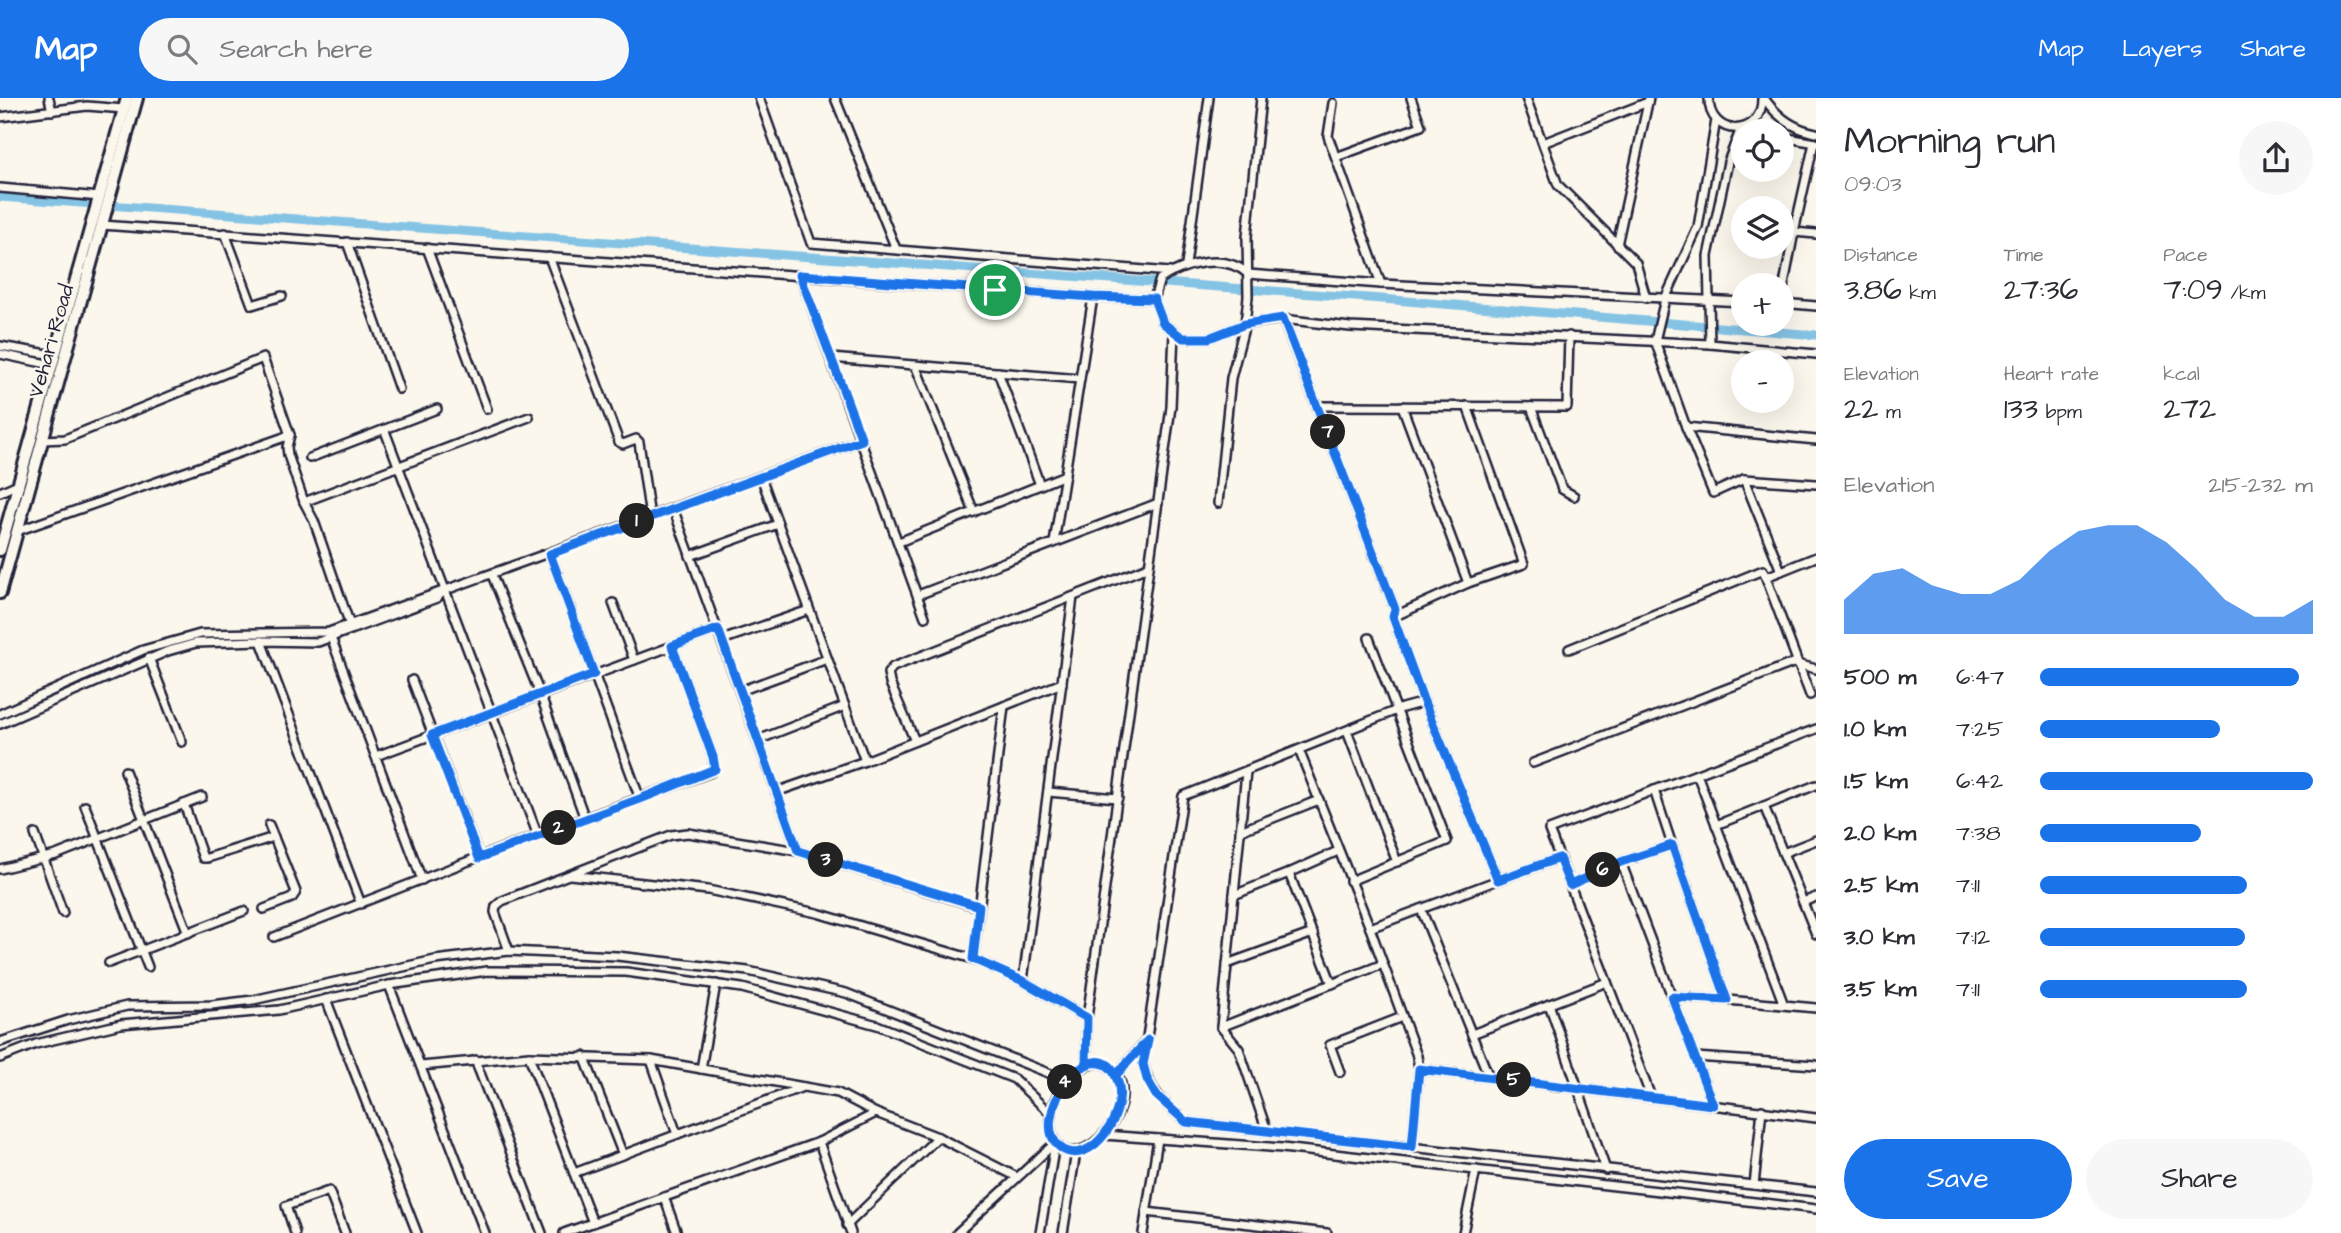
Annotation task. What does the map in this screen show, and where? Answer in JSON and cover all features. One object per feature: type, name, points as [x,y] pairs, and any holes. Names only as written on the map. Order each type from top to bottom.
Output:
[{"type":"main road","name":"Vehari Road","points":[[0,593],[137,98]]},
{"type":"main road","name":"Vehari Road","points":[[0,551],[126,104]]},
{"type":"street","points":[[49,98],[52,111]]},
{"type":"street","points":[[759,98],[811,243],[1171,272]]},
{"type":"street","points":[[835,98],[896,249]]},
{"type":"street","points":[[1186,265],[1209,98]]},
{"type":"street","points":[[1218,503],[1231,378],[1245,324],[1247,237],[1261,98]]},
{"type":"street","points":[[1336,157],[1421,126],[1411,98]]},
{"type":"street","points":[[1526,98],[1558,185],[1636,262],[1646,298]]},
{"type":"street","points":[[1709,98],[1710,110],[1716,120],[1731,128]]},
{"type":"street","points":[[1753,119],[1758,115],[1763,98]]},
{"type":"street","points":[[1763,98],[1774,113],[1783,119],[1801,130],[1816,132]]},
{"type":"street","points":[[1543,143],[1648,100]]},
{"type":"street","points":[[1617,245],[1648,100]]},
{"type":"street","points":[[1333,103],[1328,136],[1381,284]]},
{"type":"street","points":[[0,117],[126,104]]},
{"type":"street","points":[[1716,120],[1698,227],[1665,299],[1655,341],[1713,493],[1744,480],[1816,484]]},
{"type":"street","points":[[1794,139],[1815,143],[1794,232],[1816,234]]},
{"type":"street","points":[[1710,344],[1708,256],[1731,155]]},
{"type":"street","points":[[0,188],[100,197]]},
{"type":"street","points":[[103,224],[1093,297],[1154,299]]},
{"type":"street","points":[[225,233],[252,305],[282,296]]},
{"type":"street","points":[[346,242],[399,389]]},
{"type":"street","points":[[427,248],[487,409]]},
{"type":"street","points":[[549,257],[619,442],[636,439],[639,442],[650,517]]},
{"type":"street","points":[[1731,302],[1381,284],[1248,274],[1238,265],[1206,262],[1186,265],[1160,279],[1154,299],[1163,323],[1183,338],[1209,338],[1245,324],[1283,318],[1350,327],[1710,344],[1816,354]]},
{"type":"street","points":[[800,275],[926,617]]},
{"type":"street","points":[[1054,543],[1093,297]]},
{"type":"street","points":[[1794,304],[1816,306]]},
{"type":"street","points":[[1283,318],[1395,609],[1393,617],[1424,702],[1498,880]]},
{"type":"street","points":[[1086,1064],[1087,1018],[1171,407],[1174,331]]},
{"type":"street","points":[[1318,406],[1567,407],[1569,336]]},
{"type":"street","points":[[0,345],[53,360]]},
{"type":"street","points":[[0,354],[53,360]]},
{"type":"street","points":[[43,440],[65,439],[263,358],[290,435],[286,447],[288,455],[350,625]]},
{"type":"street","points":[[831,358],[1080,379]]},
{"type":"street","points":[[915,365],[974,512]]},
{"type":"street","points":[[998,372],[1040,485]]},
{"type":"street","points":[[1402,406],[1468,583]]},
{"type":"street","points":[[1393,617],[1468,583],[1524,564],[1467,406]]},
{"type":"street","points":[[1531,407],[1562,489],[1574,496]]},
{"type":"street","points":[[310,458],[437,409]]},
{"type":"street","points":[[304,502],[529,417]]},
{"type":"street","points":[[1686,427],[1816,440]]},
{"type":"street","points":[[385,431],[538,836]]},
{"type":"street","points":[[17,531],[290,435]]},
{"type":"street","points":[[0,724],[149,658],[196,643],[310,642],[330,636],[862,440]]},
{"type":"street","points":[[899,542],[1065,475]]},
{"type":"street","points":[[761,477],[865,761]]},
{"type":"street","points":[[1744,480],[1781,571]]},
{"type":"street","points":[[0,492],[18,484]]},
{"type":"street","points":[[918,595],[1158,503]]},
{"type":"street","points":[[673,508],[798,851]]},
{"type":"street","points":[[690,556],[778,524]]},
{"type":"street","points":[[550,554],[640,799]]},
{"type":"street","points":[[1766,577],[1816,557]]},
{"type":"street","points":[[915,741],[890,683],[888,673],[894,667],[1147,567]]},
{"type":"street","points":[[1569,649],[1763,570],[1810,695]]},
{"type":"street","points":[[492,575],[540,694],[585,819]]},
{"type":"street","points":[[0,714],[143,650],[200,634],[330,636],[350,625],[433,593],[444,593]]},
{"type":"street","points":[[1023,981],[1073,597]]},
{"type":"street","points":[[613,603],[634,660]]},
{"type":"street","points":[[722,640],[809,610]]},
{"type":"street","points":[[376,756],[718,629]]},
{"type":"street","points":[[330,636],[422,880]]},
{"type":"street","points":[[1350,881],[1447,841],[1369,638]]},
{"type":"street","points":[[261,641],[361,904]]},
{"type":"street","points":[[274,937],[715,769],[672,646]]},
{"type":"street","points":[[149,658],[181,742]]},
{"type":"street","points":[[740,691],[827,659]]},
{"type":"street","points":[[1533,763],[1793,663],[1816,669]]},
{"type":"street","points":[[412,680],[479,858]]},
{"type":"street","points":[[776,792],[865,761],[1062,683]]},
{"type":"street","points":[[1424,702],[1396,710],[1183,796],[1143,1064],[1147,1079],[1156,1095],[1186,1122],[1816,1192]]},
{"type":"street","points":[[758,740],[845,706]]},
{"type":"street","points":[[973,959],[1004,706]]},
{"type":"street","points":[[1651,1097],[1549,830],[1816,729]]},
{"type":"street","points":[[1347,731],[1396,862]]},
{"type":"street","points":[[1299,750],[1370,928],[1417,1056],[1419,1069],[1412,1147]]},
{"type":"street","points":[[125,771],[188,933]]},
{"type":"street","points":[[1246,772],[1221,1027],[1239,1049],[1267,1131]]},
{"type":"street","points":[[1697,774],[1784,1005]]},
{"type":"street","points":[[1716,825],[1816,785]]},
{"type":"street","points":[[1654,790],[1727,1000]]},
{"type":"street","points":[[1048,792],[1118,798]]},
{"type":"street","points":[[0,869],[98,839],[202,797]]},
{"type":"street","points":[[1240,831],[1319,800]]},
{"type":"street","points":[[184,804],[203,858],[274,837]]},
{"type":"street","points":[[85,806],[148,967]]},
{"type":"street","points":[[1764,806],[1816,934]]},
{"type":"street","points":[[264,909],[295,895],[269,825]]},
{"type":"street","points":[[509,951],[495,912],[496,906],[502,901],[671,835],[688,833],[798,851],[979,906]]},
{"type":"street","points":[[35,834],[64,913]]},
{"type":"street","points":[[1783,853],[1816,840]]},
{"type":"street","points":[[1570,885],[1621,862],[1672,845]]},
{"type":"street","points":[[1234,895],[1338,851]]},
{"type":"street","points":[[1370,928],[1559,858]]},
{"type":"street","points":[[1621,862],[1713,1105]]},
{"type":"street","points":[[1289,873],[1332,984]]},
{"type":"street","points":[[569,875],[708,890],[803,910],[973,959],[1023,981],[1087,1018]]},
{"type":"street","points":[[1803,902],[1816,897]]},
{"type":"street","points":[[1422,909],[1489,1077]]},
{"type":"street","points":[[109,963],[244,911]]},
{"type":"street","points":[[1227,964],[1313,933]]},
{"type":"street","points":[[0,1042],[68,1020],[127,1006],[212,1005],[243,1001],[435,960],[509,951],[617,956],[748,971],[846,993],[1066,1080]]},
{"type":"street","points":[[1221,1027],[1383,964]]},
{"type":"street","points":[[0,1058],[36,1044],[121,1024],[279,1010],[389,985],[487,971],[626,972],[742,988],[889,1030],[1014,1079],[1052,1115]]},
{"type":"street","points":[[1472,1034],[1607,982]]},
{"type":"street","points":[[701,1069],[716,984]]},
{"type":"street","points":[[389,985],[485,1233]]},
{"type":"street","points":[[1672,997],[1816,1008]]},
{"type":"street","points":[[326,999],[417,1233]]},
{"type":"street","points":[[1549,1004],[1606,1170]]},
{"type":"street","points":[[1340,1072],[1330,1045],[1402,1017]]},
{"type":"street","points":[[1116,1075],[1148,1040]]},
{"type":"street","points":[[421,1066],[529,1056],[651,1060],[838,1093],[876,1113],[938,1137],[1017,1177]]},
{"type":"street","points":[[529,1056],[593,1223]]},
{"type":"street","points":[[584,1056],[623,1155]]},
{"type":"street","points":[[1695,1058],[1816,1065]]},
{"type":"street","points":[[475,1060],[542,1233]]},
{"type":"street","points":[[651,1060],[677,1134]]},
{"type":"street","points":[[1040,1233],[1055,1143],[1051,1129],[1052,1115],[1066,1080],[1086,1064],[1101,1063],[1113,1070],[1121,1087],[1120,1102],[1104,1135],[1090,1147],[1076,1152],[1064,1150],[1055,1143]]},
{"type":"street","points":[[1419,1069],[1816,1118]]},
{"type":"street","points":[[574,1173],[803,1087]]},
{"type":"street","points":[[1754,1185],[1762,1110]]},
{"type":"street","points":[[564,1233],[818,1142],[876,1113]]},
{"type":"street","points":[[1104,1135],[1282,1148],[1816,1209]]},
{"type":"street","points":[[848,1225],[938,1137]]},
{"type":"street","points":[[1143,1233],[1158,1139]]},
{"type":"street","points":[[818,1142],[851,1233]]},
{"type":"street","points":[[957,1233],[1055,1143]]},
{"type":"street","points":[[1063,1233],[1076,1152]]},
{"type":"street","points":[[1463,1233],[1476,1170]]},
{"type":"street","points":[[295,1233],[286,1206],[329,1191],[345,1233]]},
{"type":"street","points":[[664,1197],[677,1233]]},
{"type":"street","points":[[1146,1212],[1327,1233]]},
{"type":"street","points":[[1243,1233],[1245,1223]]},
{"type":"waterway","points":[[0,197],[1382,299],[1816,335]]},
{"type":"route","points":[[995,290],[800,275],[862,440],[550,554],[594,674],[432,735],[479,858],[715,769],[672,646],[718,629],[798,851],[979,906],[973,959],[1023,981],[1087,1018],[1086,1064],[1101,1063],[1113,1070],[1121,1087],[1120,1102],[1104,1135],[1090,1147],[1076,1152],[1064,1150],[1055,1143],[1051,1129],[1052,1115],[1066,1080],[1086,1064],[1093,1063],[1101,1063],[1108,1066],[1113,1070],[1116,1075],[1148,1040],[1143,1064],[1147,1079],[1156,1095],[1186,1122],[1412,1147],[1419,1069],[1713,1105],[1672,997],[1727,1000],[1672,845],[1621,862],[1570,885],[1559,858],[1498,880],[1424,702],[1393,617],[1395,609],[1283,318],[1245,324],[1209,338],[1183,338],[1163,323],[1154,299],[995,290]]}]
